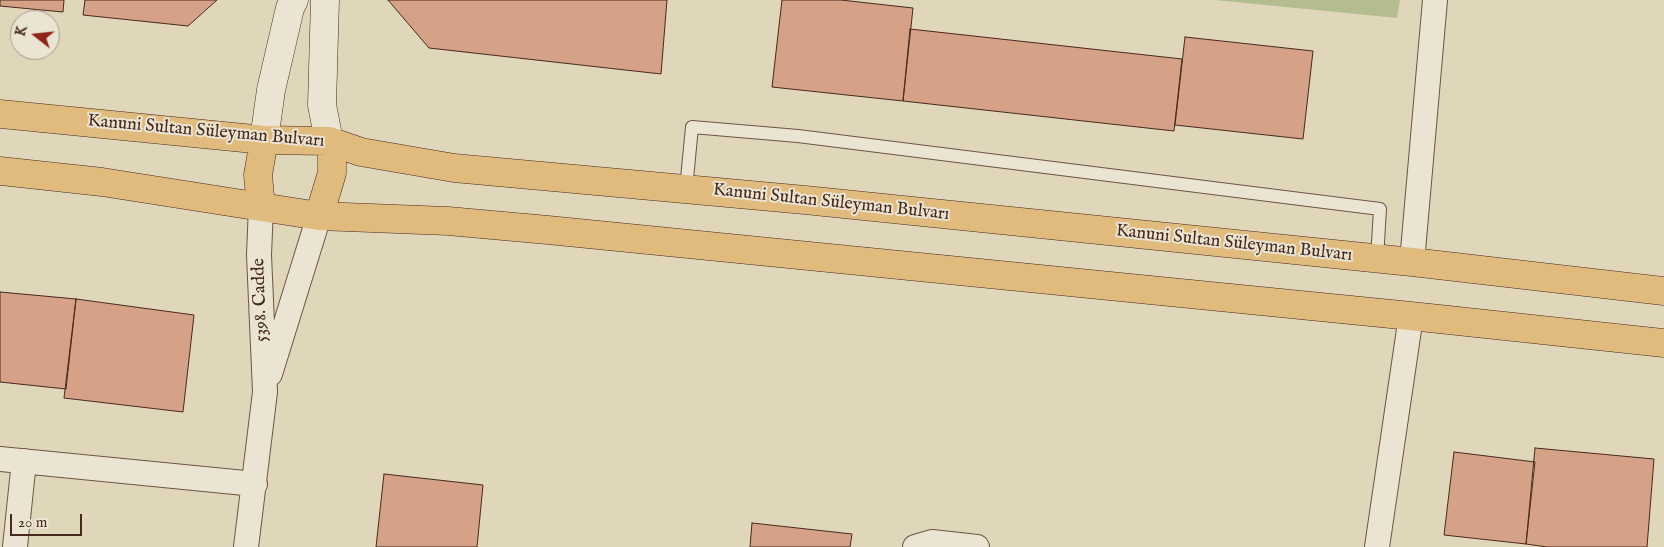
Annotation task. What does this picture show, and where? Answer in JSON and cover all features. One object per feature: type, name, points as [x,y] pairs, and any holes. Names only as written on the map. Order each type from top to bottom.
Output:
[{"type":"main road","name":"Kanuni Sultan Süleyman Bulvarı","points":[[0,114],[264,140],[329,141],[361,152],[454,168],[686,189],[1412,262],[1664,291]]},
{"type":"main road","points":[[261,207],[258,175],[264,140]]},
{"type":"main road","points":[[319,216],[332,173],[332,155],[329,141]]},
{"type":"main road","points":[[0,171],[102,182],[319,216],[448,221],[548,230],[1411,316],[1664,344]]},
{"type":"street","points":[[264,140],[271,90],[290,8],[294,0]]},
{"type":"street","points":[[324,0],[322,105],[329,141]]},
{"type":"street","points":[[1412,262],[1435,0]]},
{"type":"street","name":"5398. Cadde","points":[[246,547],[265,392],[259,255],[261,207]]},
{"type":"street","name":"5398. Cadde","points":[[265,392],[319,216]]},
{"type":"street","points":[[1377,547],[1411,316]]},
{"type":"street","points":[[0,459],[255,484]]},
{"type":"street","points":[[15,547],[24,462]]},
{"type":"street","points":[[915,547],[932,542],[977,547]]},
{"type":"lane","points":[[686,189],[692,127],[798,136],[1380,209],[1376,259]]},
{"type":"green space","points":[[1215,0],[1400,0],[1397,18]]},
{"type":"building","points":[[0,0],[64,0],[63,12],[60,10],[0,6]]},
{"type":"building","points":[[85,0],[217,0],[188,26],[83,15]]},
{"type":"building","points":[[388,0],[667,0],[661,74],[429,48]]},
{"type":"building","points":[[782,0],[841,0],[913,8],[903,101],[772,87]]},
{"type":"building","points":[[910,29],[1182,59],[1174,131],[903,101]]},
{"type":"building","points":[[1185,37],[1313,51],[1303,139],[1175,125]]},
{"type":"building","points":[[0,292],[76,299],[66,389],[0,382]]},
{"type":"building","points":[[76,299],[194,315],[183,412],[64,398]]},
{"type":"building","points":[[1535,448],[1654,459],[1647,547],[1547,547],[1526,544]]},
{"type":"building","points":[[1454,452],[1535,462],[1526,544],[1444,535]]},
{"type":"building","points":[[384,474],[483,485],[477,547],[376,547]]},
{"type":"building","points":[[752,523],[852,534],[850,547],[750,547]]}]
